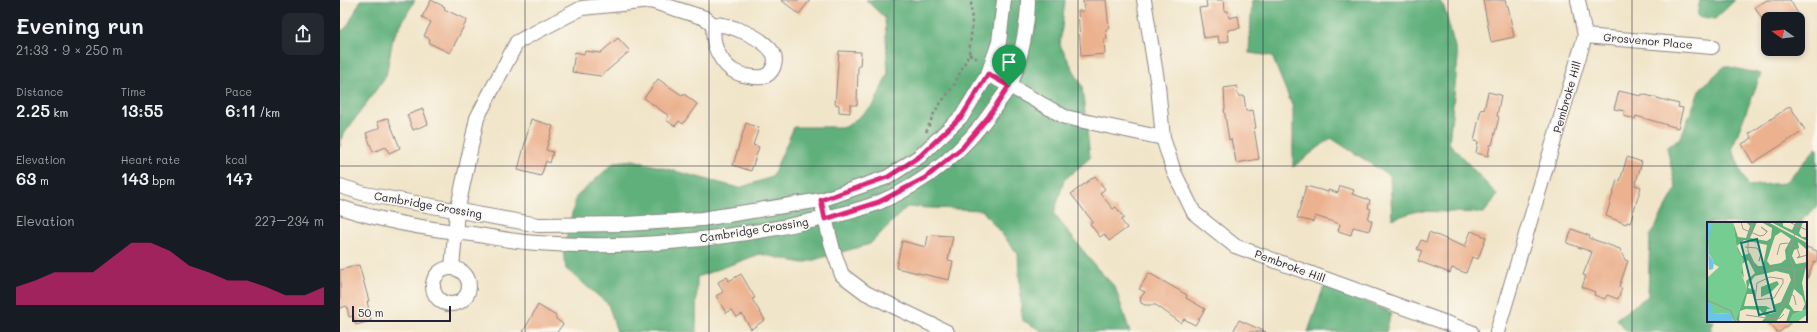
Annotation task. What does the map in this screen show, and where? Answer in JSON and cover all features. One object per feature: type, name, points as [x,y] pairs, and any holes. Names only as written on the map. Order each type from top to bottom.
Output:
[{"type":"street","name":"Cambridge Crossing","points":[[340,186],[366,194],[457,212],[538,225],[627,224],[702,219],[821,200],[888,177],[920,156],[962,116],[988,74],[999,42],[1004,0]]},
{"type":"street","name":"Cambridge Crossing","points":[[340,207],[424,228],[455,233],[536,243],[600,245],[674,241],[738,235],[825,219],[879,202],[925,178],[962,148],[989,116],[1009,86],[1021,51],[1028,15],[1028,0]]},
{"type":"street","name":"Pembroke Hill","points":[[1144,0],[1158,86],[1163,138],[1174,172],[1194,213],[1235,246],[1471,332]]},
{"type":"street","name":"Pembroke Hill","points":[[1497,332],[1585,36],[1578,0]]},
{"type":"street","points":[[452,268],[457,212],[477,118],[516,42],[582,8],[651,1],[705,18],[712,24],[723,24],[767,45],[774,56],[775,63],[771,71],[762,77],[749,76],[733,71],[724,63],[715,46],[712,24]]},
{"type":"street","name":"Grosvenor Place","points":[[1585,36],[1712,47]]},
{"type":"street","points":[[988,74],[1065,117],[1163,138]]},
{"type":"street","points":[[821,200],[833,250],[842,275],[866,293],[947,332]]},
{"type":"path","points":[[923,139],[935,111],[954,85],[969,54],[972,27],[971,0]]},
{"type":"green space","points":[[361,0],[415,0],[393,38],[386,76],[342,137],[340,147],[340,32],[347,27]]},
{"type":"green space","points":[[866,0],[1065,0],[1060,45],[1082,86],[1090,158],[1064,180],[1054,214],[1096,267],[1115,287],[1130,332],[1044,332],[1022,320],[1018,254],[982,210],[907,207],[870,244],[803,263],[760,254],[697,277],[696,331],[698,332],[617,332],[608,304],[566,269],[563,251],[576,197],[615,162],[633,160],[739,188],[772,177],[794,127],[846,127],[874,105],[888,73],[885,18]]},
{"type":"green space","points":[[1252,0],[1439,0],[1444,7],[1458,58],[1449,143],[1497,195],[1484,213],[1417,211],[1392,219],[1390,176],[1331,138],[1293,167],[1293,108],[1272,56],[1249,53]]},
{"type":"green space","points":[[1700,0],[1735,0],[1715,19],[1697,16]]},
{"type":"green space","points":[[1725,66],[1761,74],[1732,148],[1747,186],[1785,183],[1817,147],[1817,207],[1802,222],[1707,222],[1707,322],[1714,322],[1710,332],[1627,332],[1616,319],[1648,296],[1650,236],[1676,189],[1667,147],[1681,137],[1700,89]]},
{"type":"green space","points":[[1324,286],[1391,312],[1386,332],[1308,332]]},
{"type":"building","points":[[431,0],[445,7],[444,9],[467,20],[450,53],[429,43],[430,39],[424,36],[431,22],[422,17]]},
{"type":"building","points":[[781,0],[810,0],[799,14]]},
{"type":"building","points":[[1083,0],[1106,0],[1109,29],[1106,29],[1107,39],[1104,39],[1105,54],[1081,56],[1078,11],[1084,11]]},
{"type":"building","points":[[1206,0],[1224,0],[1225,11],[1228,11],[1229,18],[1238,16],[1240,28],[1228,30],[1229,41],[1219,43],[1218,36],[1204,38],[1199,8],[1207,7]]},
{"type":"building","points":[[1483,0],[1505,0],[1506,5],[1508,6],[1514,37],[1491,42]]},
{"type":"building","points":[[1767,0],[1790,0],[1797,12],[1761,12],[1761,18],[1755,7]]},
{"type":"building","points":[[618,38],[630,51],[601,76],[572,72],[575,52],[584,54],[585,51],[600,53]]},
{"type":"building","points":[[839,51],[861,52],[860,66],[858,66],[857,105],[850,105],[850,113],[839,112],[839,105],[835,104]]},
{"type":"building","points":[[658,79],[683,96],[684,94],[697,104],[683,124],[679,121],[675,126],[666,120],[669,116],[644,98]]},
{"type":"building","points":[[1237,86],[1238,96],[1244,96],[1246,111],[1253,110],[1259,159],[1236,163],[1234,149],[1231,139],[1229,140],[1227,128],[1224,109],[1224,88]]},
{"type":"building","points":[[1619,91],[1641,96],[1642,94],[1679,104],[1678,107],[1683,108],[1678,128],[1636,116],[1635,119],[1624,116],[1625,111],[1614,109]]},
{"type":"building","points":[[1488,92],[1501,95],[1497,116],[1499,117],[1488,156],[1476,153],[1478,142],[1474,141],[1481,109],[1484,110]]},
{"type":"building","points":[[1790,106],[1805,130],[1753,163],[1742,144],[1752,138],[1749,134]]},
{"type":"building","points":[[423,109],[428,124],[413,130],[407,115]]},
{"type":"building","points":[[388,118],[400,148],[389,153],[386,147],[373,152],[366,133],[380,128],[377,122]]},
{"type":"building","points":[[531,119],[553,126],[546,150],[553,152],[550,163],[546,161],[541,176],[518,170]]},
{"type":"building","points":[[746,123],[759,128],[753,145],[759,147],[751,171],[733,165]]},
{"type":"building","points":[[1627,157],[1642,162],[1635,185],[1641,187],[1630,223],[1627,222],[1626,224],[1606,216],[1617,180],[1620,181]]},
{"type":"building","points":[[1095,176],[1105,189],[1100,193],[1113,209],[1116,207],[1124,218],[1121,220],[1127,228],[1109,241],[1104,234],[1100,237],[1090,224],[1093,222],[1071,194]]},
{"type":"building","points":[[1306,186],[1338,193],[1340,186],[1354,190],[1352,194],[1370,200],[1368,208],[1371,209],[1368,219],[1372,221],[1369,231],[1353,227],[1351,235],[1338,231],[1340,224],[1315,216],[1313,222],[1297,218]]},
{"type":"building","points":[[1572,229],[1590,236],[1589,238],[1620,249],[1625,260],[1628,261],[1619,287],[1622,288],[1618,299],[1607,295],[1605,299],[1594,295],[1595,292],[1582,287],[1586,276],[1583,275],[1592,252],[1567,243]]},
{"type":"building","points":[[1471,231],[1486,237],[1478,259],[1472,257],[1466,273],[1452,268],[1450,273],[1418,261],[1422,251],[1417,249],[1421,240],[1426,242],[1429,232],[1465,247]]},
{"type":"building","points":[[928,236],[953,236],[948,260],[953,261],[949,280],[896,268],[902,241],[926,247]]},
{"type":"building","points":[[1807,247],[1817,251],[1817,262],[1814,261],[1807,279]]},
{"type":"building","points":[[359,265],[369,301],[367,301],[371,321],[356,325],[353,316],[349,317],[347,306],[340,308],[340,270]]},
{"type":"building","points":[[1149,273],[1187,295],[1186,298],[1205,309],[1195,325],[1184,319],[1181,323],[1156,305],[1145,305],[1141,303],[1140,298],[1145,292],[1139,289]]},
{"type":"building","points":[[741,274],[755,298],[752,299],[765,320],[751,329],[742,314],[737,317],[732,310],[726,313],[716,296],[723,292],[718,282],[727,277],[729,281]]},
{"type":"building","points":[[538,305],[556,316],[556,319],[563,324],[557,332],[523,332]]},
{"type":"building","points":[[1239,320],[1266,332],[1233,332]]},
{"type":"building","points":[[1768,322],[1791,322],[1780,332],[1777,332]]},
{"type":"route","points":[[988,74],[1009,86],[989,116],[962,148],[925,178],[879,202],[825,219],[821,200],[888,177],[920,156],[962,116],[988,74]]}]
